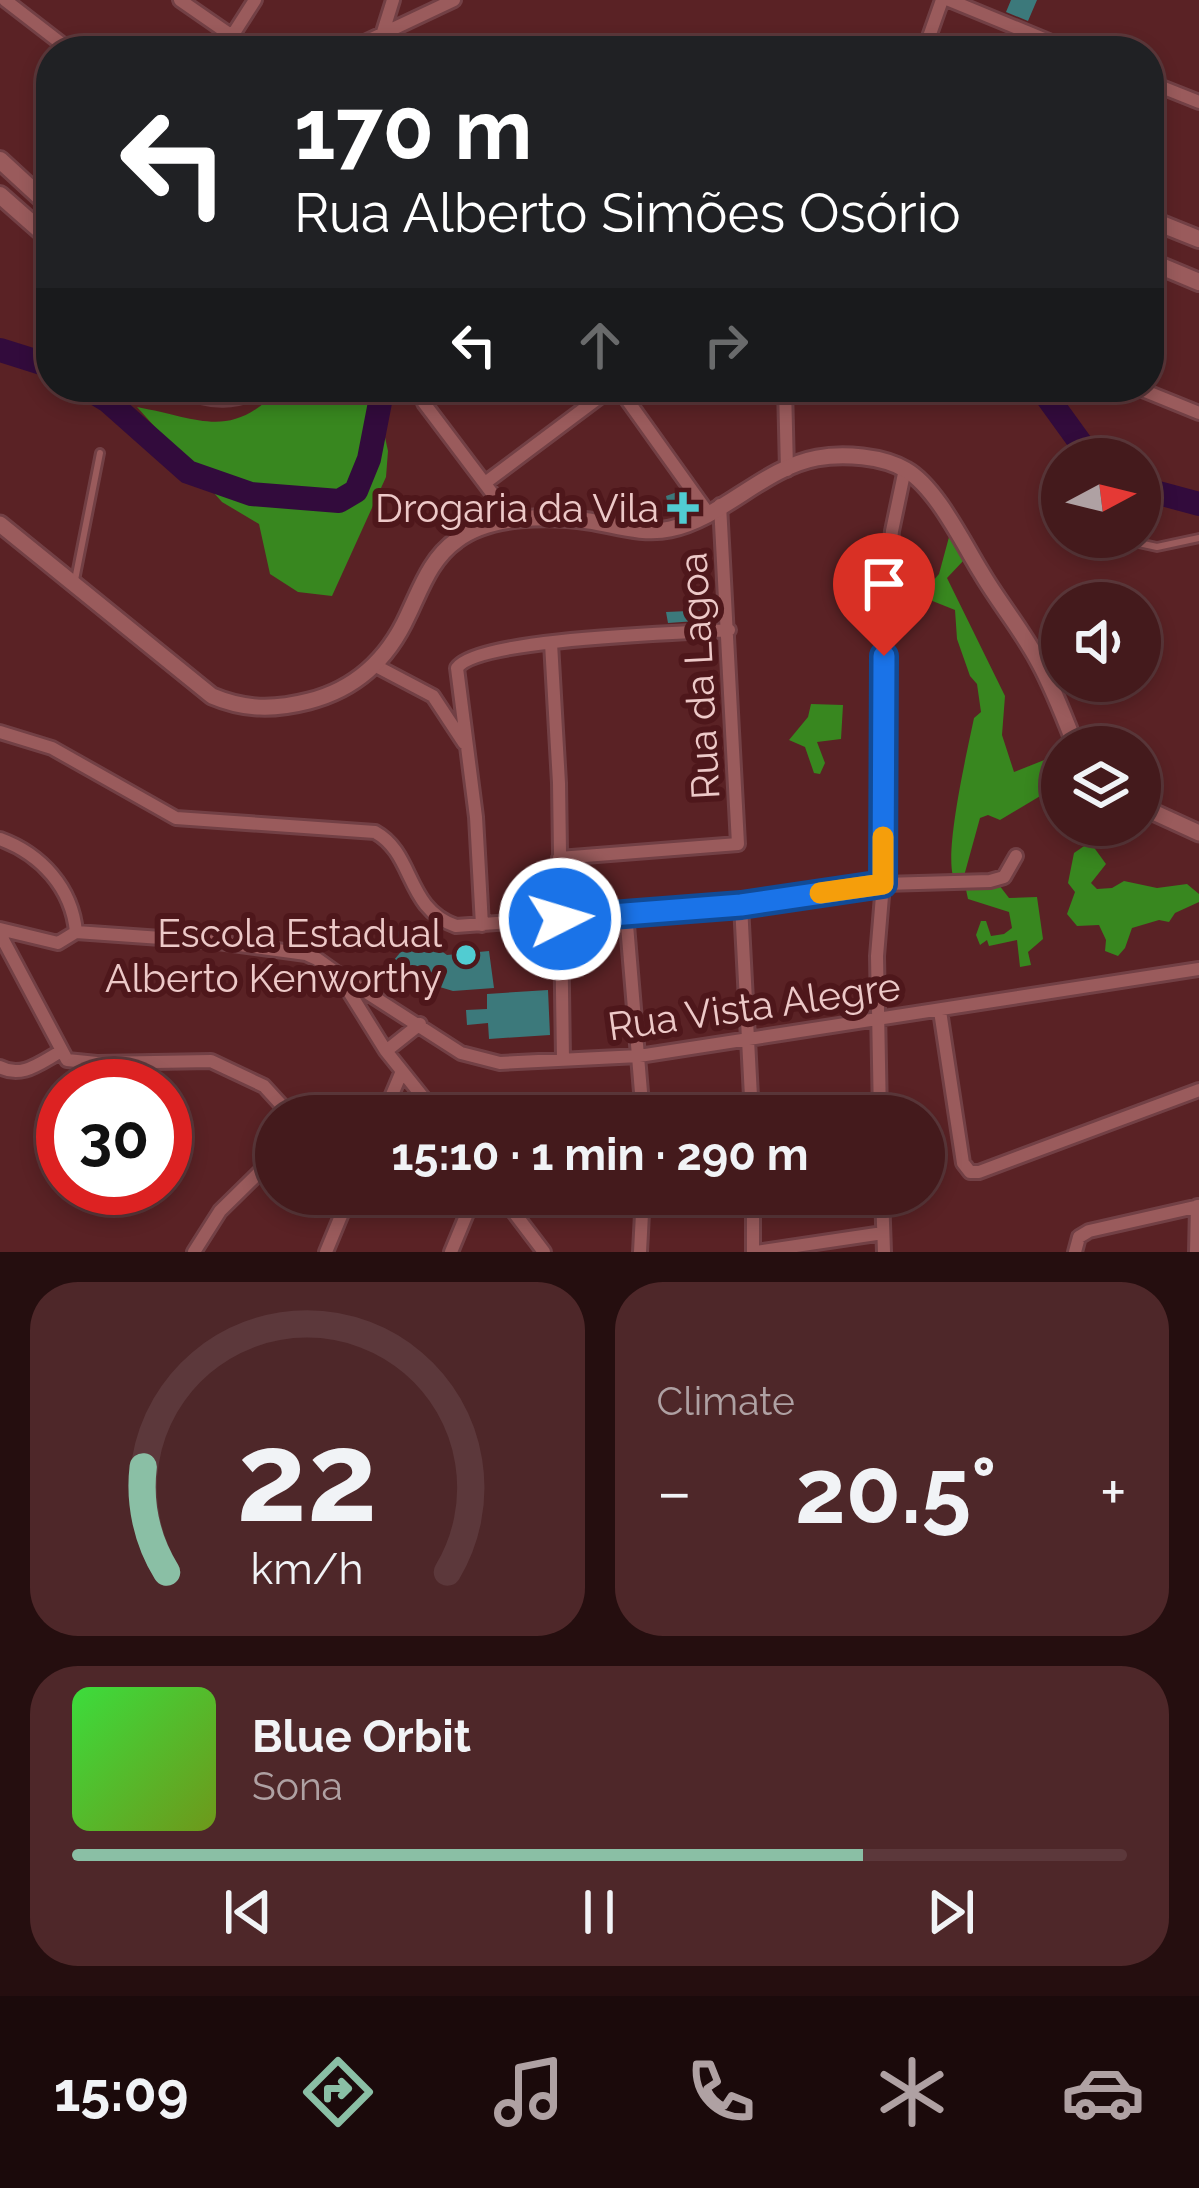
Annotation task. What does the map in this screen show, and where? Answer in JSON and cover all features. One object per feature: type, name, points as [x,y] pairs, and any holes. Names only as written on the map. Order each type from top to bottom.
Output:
[{"type":"main road","points":[[0,160],[36,193]]},
{"type":"main road","points":[[0,195],[36,227]]},
{"type":"main road","points":[[1164,225],[1199,239]]},
{"type":"main road","points":[[1164,267],[1199,282]]},
{"type":"street","points":[[5,0],[51,36]]},
{"type":"street","points":[[181,0],[232,36],[255,0]]},
{"type":"street","points":[[383,32],[393,0]]},
{"type":"street","points":[[375,36],[454,0]]},
{"type":"street","points":[[930,36],[945,0],[1035,36]]},
{"type":"street","points":[[1164,88],[1199,102]]},
{"type":"street","points":[[1164,399],[1199,413]]},
{"type":"street","points":[[424,402],[513,521]]},
{"type":"street","points":[[485,482],[594,402]]},
{"type":"street","points":[[627,402],[714,509]]},
{"type":"street","points":[[785,402],[787,470]]},
{"type":"street","points":[[0,524],[194,682],[233,705],[263,709],[325,697],[376,666],[406,621],[435,561],[452,542],[474,529],[513,521],[580,520],[636,530],[669,529],[814,458],[875,460],[905,469],[952,524],[1039,661],[1067,726]]},
{"type":"street","points":[[880,1095],[877,956],[883,884],[885,600],[892,530],[905,469]]},
{"type":"street","name":"Rua da Lagoa","points":[[559,858],[738,844],[729,630],[714,509]]},
{"type":"street","points":[[482,925],[476,817],[457,668],[472,655],[551,643],[729,630]]},
{"type":"street","points":[[551,643],[563,1059]]},
{"type":"street","points":[[376,666],[433,696],[467,749]]},
{"type":"street","points":[[0,732],[52,748],[176,818],[375,832],[396,851],[431,913],[456,926],[741,905],[883,884],[998,880],[1016,856]]},
{"type":"street","points":[[1161,816],[1199,833]]},
{"type":"street","points":[[0,839],[29,852],[48,868],[69,905],[76,932]]},
{"type":"street","points":[[741,905],[751,1095]]},
{"type":"street","points":[[626,913],[642,1095]]},
{"type":"street","points":[[0,932],[67,1060],[212,1061],[263,1085],[272,1095]]},
{"type":"street","name":"Rua Vista Alegre","points":[[0,932],[58,943],[76,932],[306,954],[461,1053],[486,1061],[639,1056],[1199,970]]},
{"type":"street","points":[[338,974],[386,1051],[421,1095]]},
{"type":"street","points":[[940,1011],[962,1162],[970,1172],[1199,1090]]},
{"type":"street","points":[[386,1051],[420,1024]]},
{"type":"street","points":[[0,1067],[10,1072],[27,1070],[60,1052]]},
{"type":"street","points":[[392,1095],[402,1071]]},
{"type":"street","points":[[194,1252],[220,1211],[255,1177]]},
{"type":"street","points":[[1075,1248],[1089,1231],[1198,1206],[1196,1252]]},
{"type":"street","points":[[326,1252],[341,1215]]},
{"type":"street","points":[[451,1252],[466,1215]]},
{"type":"street","points":[[516,1215],[544,1252]]},
{"type":"street","points":[[640,1252],[643,1215]]},
{"type":"street","points":[[753,1215],[754,1252],[884,1233]]},
{"type":"street","points":[[883,1215],[884,1252]]},
{"type":"lane","points":[[74,584],[100,453]]},
{"type":"lane","points":[[1161,546],[1199,538]]},
{"type":"green space","points":[[377,402],[388,451],[386,477],[332,596],[298,592],[270,574],[259,524],[222,502],[137,407],[215,422],[247,415],[263,404]]},
{"type":"green space","points":[[949,537],[964,560],[947,578],[1005,696],[1002,735],[1014,772],[1041,761],[1041,796],[1000,820],[988,815],[980,818],[964,876],[953,876],[952,844],[974,718],[981,712],[977,684],[957,639],[955,610],[920,596],[939,574]]},
{"type":"green space","points":[[811,704],[843,705],[841,739],[817,742],[825,763],[820,774],[814,773],[805,747],[789,740],[808,717]]},
{"type":"green space","points":[[1093,846],[1106,864],[1091,883],[1097,889],[1124,881],[1157,888],[1187,884],[1199,894],[1199,902],[1175,913],[1169,922],[1132,928],[1118,956],[1105,951],[1099,925],[1077,926],[1067,914],[1075,892],[1068,883],[1074,853]]},
{"type":"green space","points":[[965,885],[999,885],[1009,898],[1037,897],[1043,939],[1028,952],[1031,965],[1020,967],[1017,940],[989,946],[987,940],[980,945],[976,935],[981,921],[986,921],[991,936],[1004,934],[1012,928],[1009,912],[968,899]]},
{"type":"building","points":[[1011,0],[1037,0],[1028,21],[1006,12]]},
{"type":"building","points":[[680,491],[690,510],[670,515],[666,496]]},
{"type":"building","points":[[710,610],[710,620],[668,623],[666,612]]},
{"type":"building","points":[[389,925],[410,939],[415,932],[447,955],[489,951],[494,988],[453,991],[423,982],[394,960],[404,948],[383,933]]},
{"type":"building","points":[[548,990],[550,1035],[489,1039],[488,1023],[467,1025],[466,1010],[487,1009],[487,994]]},
{"type":"waterway","points":[[0,350],[36,361]]},
{"type":"waterway","points":[[109,402],[188,472],[251,494],[339,501],[356,491],[369,459],[380,402]]},
{"type":"waterway","points":[[1051,402],[1077,438]]},
{"type":"waterway","points":[[1161,494],[1199,504]]},
{"type":"slow traffic","points":[[820,893],[883,884],[883,837]]},
{"type":"place","name":"Drogaria da Vila","points":[[683,508]]},
{"type":"place","name":"Escola Estadual Alberto Kenworthy","points":[[466,955]]},
{"type":"route","points":[[560,919],[741,905],[883,884],[884,656]]}]
